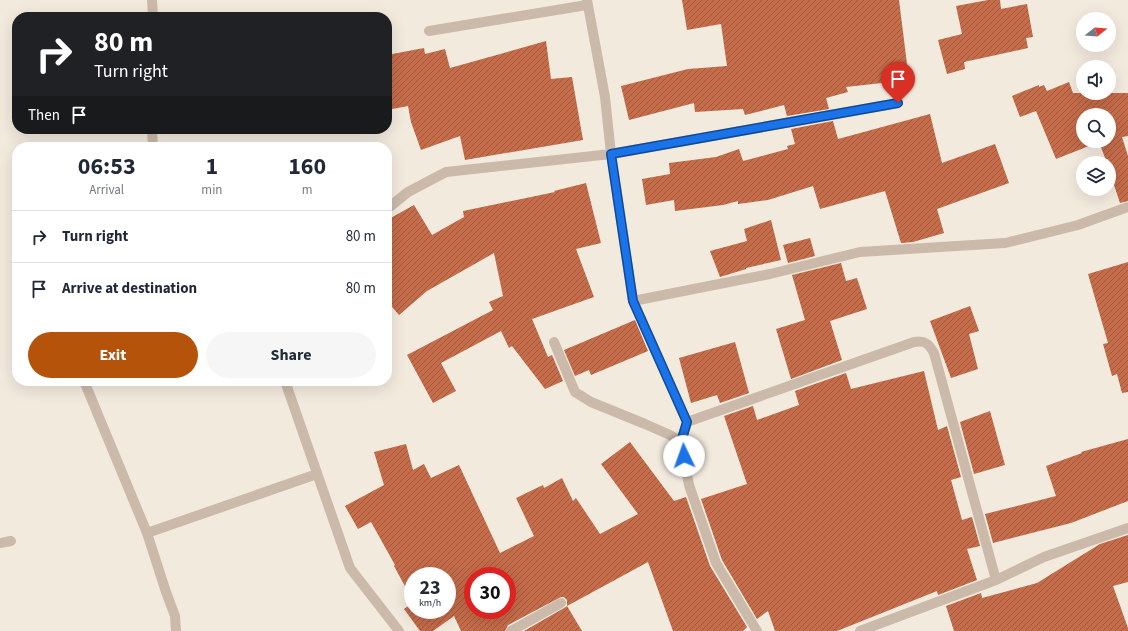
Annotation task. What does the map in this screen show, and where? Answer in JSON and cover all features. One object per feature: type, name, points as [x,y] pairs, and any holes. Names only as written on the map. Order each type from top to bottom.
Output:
[{"type":"street","points":[[152,0],[153,12]]},
{"type":"street","points":[[429,31],[587,2],[605,97],[611,154],[633,301],[687,422],[681,442],[689,485],[716,563],[757,631]]},
{"type":"street","points":[[392,205],[408,192],[446,172],[611,154],[898,103]]},
{"type":"street","points":[[633,301],[770,274],[860,252],[1004,243],[1078,225],[1128,207]]},
{"type":"street","points":[[554,342],[575,392],[591,402],[670,435],[681,442]]},
{"type":"street","points":[[687,422],[914,342],[925,342],[930,346],[934,353],[996,580]]},
{"type":"street","points":[[86,386],[147,534],[175,616],[176,631]]},
{"type":"street","points":[[287,386],[350,568],[399,631]]},
{"type":"street","points":[[147,534],[317,474]]},
{"type":"street","points":[[860,631],[996,580],[1044,557],[1128,528]]},
{"type":"street","points":[[0,543],[11,541]]},
{"type":"street","points":[[511,631],[562,604]]},
{"type":"building","points":[[682,0],[899,0],[909,80],[846,87],[848,92],[826,98],[829,109],[787,116],[784,105],[745,115],[743,109],[695,112],[694,103],[629,120],[621,86],[688,69],[727,66],[721,24],[687,30]]},
{"type":"building","points":[[988,0],[1000,0],[1001,9],[1027,4],[1033,37],[1026,38],[1028,48],[964,62],[965,69],[947,74],[938,40],[962,34],[956,6]]},
{"type":"building","points":[[546,41],[551,79],[572,77],[583,140],[465,160],[460,136],[421,150],[411,122],[408,106],[392,109],[392,54],[424,48],[425,54],[445,49],[450,68]]},
{"type":"building","points":[[1069,82],[1073,93],[1076,93],[1076,100],[1116,100],[1116,93],[1128,93],[1128,136],[1122,137],[1128,156],[1128,201],[1120,203],[1116,191],[1116,156],[1104,156],[1101,148],[1116,148],[1116,108],[1076,108],[1076,148],[1084,148],[1056,159],[1036,111],[1020,117],[1012,96],[1039,85],[1039,87],[1044,85],[1047,91]]},
{"type":"building","points":[[930,114],[942,163],[995,144],[1009,183],[937,209],[944,233],[913,242],[901,243],[885,191],[820,209],[813,186],[768,200],[738,204],[738,201],[723,205],[675,211],[674,200],[646,205],[642,179],[670,174],[669,163],[716,157],[739,149],[743,161],[788,149],[787,146],[795,144],[791,129],[833,121],[838,139]]},
{"type":"building","points":[[586,183],[601,243],[576,249],[594,297],[532,319],[548,357],[552,355],[563,381],[545,389],[512,346],[509,348],[501,331],[441,363],[456,391],[433,403],[407,355],[493,310],[489,302],[503,296],[494,253],[427,291],[399,315],[392,307],[392,217],[414,205],[432,235],[464,217],[463,211],[555,192],[554,191]]},
{"type":"building","points":[[771,220],[781,260],[746,268],[720,277],[710,251],[747,241],[744,229]]},
{"type":"building","points":[[810,238],[815,256],[788,263],[783,245]]},
{"type":"building","points":[[1128,262],[1128,392],[1122,393],[1117,374],[1112,376],[1103,344],[1108,343],[1088,274]]},
{"type":"building","points":[[841,263],[846,281],[857,278],[867,309],[830,321],[842,360],[791,379],[776,329],[805,320],[792,275]]},
{"type":"building","points":[[970,306],[979,331],[969,334],[978,369],[951,378],[930,321]]},
{"type":"building","points":[[635,320],[648,351],[591,375],[589,370],[575,376],[564,350]]},
{"type":"building","points":[[735,342],[749,393],[720,403],[717,395],[691,403],[679,358]]},
{"type":"building","points":[[924,371],[938,430],[947,426],[961,477],[951,480],[962,520],[972,517],[980,546],[967,549],[977,580],[938,595],[937,591],[837,631],[775,631],[768,611],[757,619],[722,560],[701,499],[747,484],[724,416],[753,406],[757,420],[799,405],[795,391],[846,373],[851,389]]},
{"type":"building","points":[[990,411],[1005,465],[974,474],[960,422]]},
{"type":"building","points":[[1128,439],[1128,501],[1071,523],[993,543],[985,514],[1056,496],[1046,466],[1082,453],[1081,452]]},
{"type":"building","points":[[630,442],[674,501],[686,497],[710,566],[747,627],[743,631],[673,631],[648,562],[567,606],[567,600],[564,597],[561,597],[508,625],[505,631],[461,631],[455,619],[456,567],[404,567],[404,584],[371,522],[358,529],[345,506],[384,485],[374,452],[406,444],[413,470],[424,464],[431,478],[459,465],[500,553],[534,536],[516,498],[543,485],[544,488],[562,478],[573,501],[576,498],[600,534],[638,514],[601,464]]},
{"type":"building","points":[[1128,535],[1128,582],[1113,586],[1128,631],[954,631],[946,606],[981,593],[982,598],[1037,583],[1100,544]]},
{"type":"building","points":[[567,606],[582,631],[524,631]]},
{"type":"building","points":[[411,619],[450,619],[433,631],[420,631]]},
{"type":"route","points":[[684,456],[681,442],[687,422],[633,301],[611,154],[898,103]]}]
